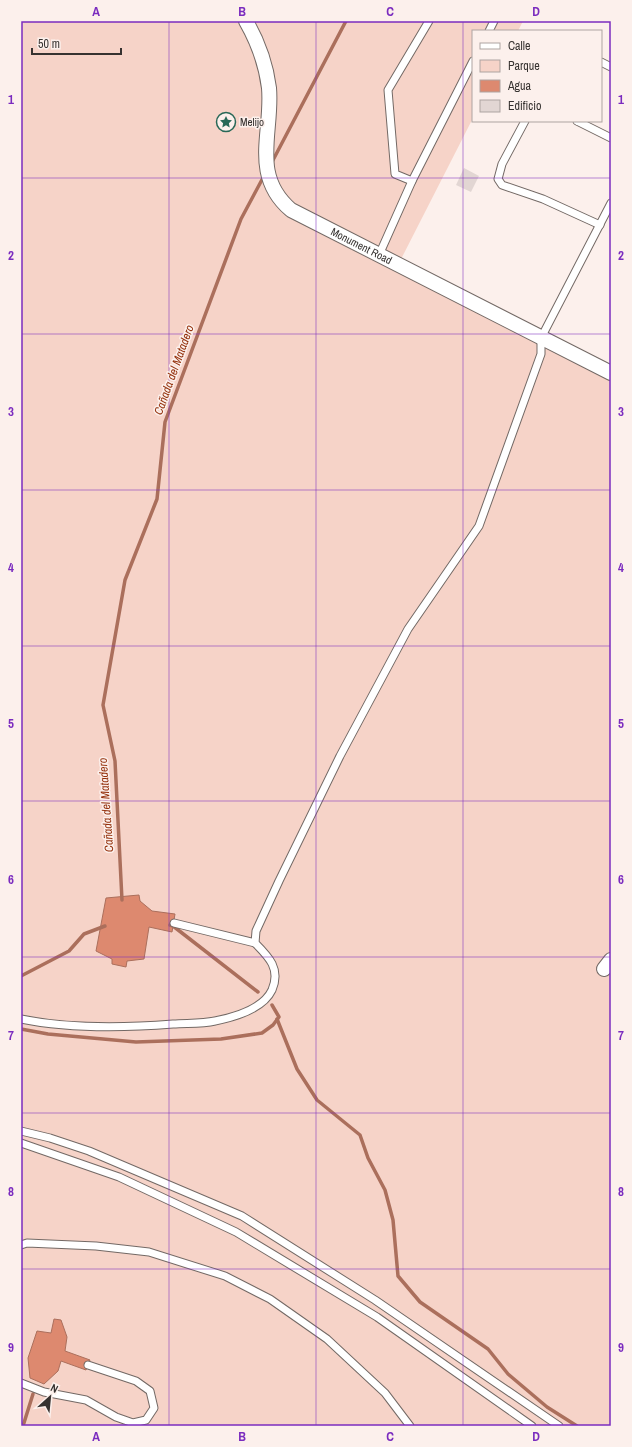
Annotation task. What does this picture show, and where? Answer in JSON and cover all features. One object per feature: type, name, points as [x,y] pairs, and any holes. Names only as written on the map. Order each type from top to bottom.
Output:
[{"type":"street","name":"Monument Road","points":[[246,21],[263,58],[269,88],[270,103],[266,132],[267,164],[270,183],[281,201],[291,210],[611,374]]},
{"type":"lane","points":[[412,181],[395,174],[388,90],[429,21]]},
{"type":"lane","points":[[489,30],[494,21]]},
{"type":"lane","points":[[602,62],[611,67]]},
{"type":"lane","points":[[379,255],[412,181],[472,63]]},
{"type":"lane","points":[[524,122],[502,164],[498,179],[502,185],[543,199],[600,225]]},
{"type":"lane","points":[[578,122],[611,138]]},
{"type":"lane","points":[[255,943],[256,931],[340,756],[401,643],[479,526],[541,354],[541,338],[611,203]]},
{"type":"lane","points":[[21,1020],[41,1023],[102,1027],[215,1021],[253,1009],[269,995],[276,980],[271,958],[255,943],[174,923]]},
{"type":"lane","points":[[21,1131],[50,1138],[90,1151],[242,1216],[375,1300],[560,1426]]},
{"type":"lane","points":[[21,1143],[119,1177],[236,1232],[377,1317],[532,1426]]},
{"type":"lane","points":[[21,1245],[27,1243],[96,1246],[149,1252],[225,1276],[270,1299],[327,1338],[385,1393],[410,1426]]},
{"type":"lane","points":[[21,1383],[44,1392],[86,1400],[116,1417],[134,1423],[146,1420],[154,1408],[150,1391],[136,1381],[88,1365]]},
{"type":"green space","points":[[21,21],[523,21],[518,30],[472,30],[472,120],[396,269],[611,380],[611,1426],[21,1426]],"holes":[[[37,1331],[67,1337],[65,1351],[89,1360],[86,1370],[61,1361]]]},
{"type":"water","points":[[139,895],[140,901],[152,911],[175,914],[172,932],[149,927],[144,959],[127,961],[126,967],[112,964],[112,959],[96,951],[106,898]]},
{"type":"water","points":[[54,1319],[61,1320],[67,1337],[65,1351],[90,1360],[86,1370],[61,1361],[58,1371],[44,1384],[30,1378],[28,1358],[37,1331],[51,1333]]},
{"type":"building","points":[[464,168],[479,176],[471,192],[456,185]]},
{"type":"waterway","name":"Cañada del Matadero","points":[[272,162],[346,21]]},
{"type":"waterway","name":"Cañada del Matadero","points":[[122,900],[115,761],[103,705],[125,580],[157,499],[165,422],[241,219],[265,174]]},
{"type":"waterway","points":[[170,925],[258,992]]},
{"type":"waterway","points":[[21,976],[69,951],[84,934],[105,926]]},
{"type":"waterway","points":[[21,1029],[48,1034],[136,1042],[221,1039],[262,1033],[273,1025],[279,1017],[272,1005]]},
{"type":"waterway","points":[[277,1019],[297,1069],[317,1100],[360,1135],[368,1158],[385,1190],[393,1220],[398,1276],[420,1302],[488,1349],[508,1374],[547,1407],[577,1426]]},
{"type":"waterway","name":"Cañada del Matadero","points":[[23,1426],[33,1394]]},
{"type":"place","name":"Melijo","points":[[226,122]]}]
